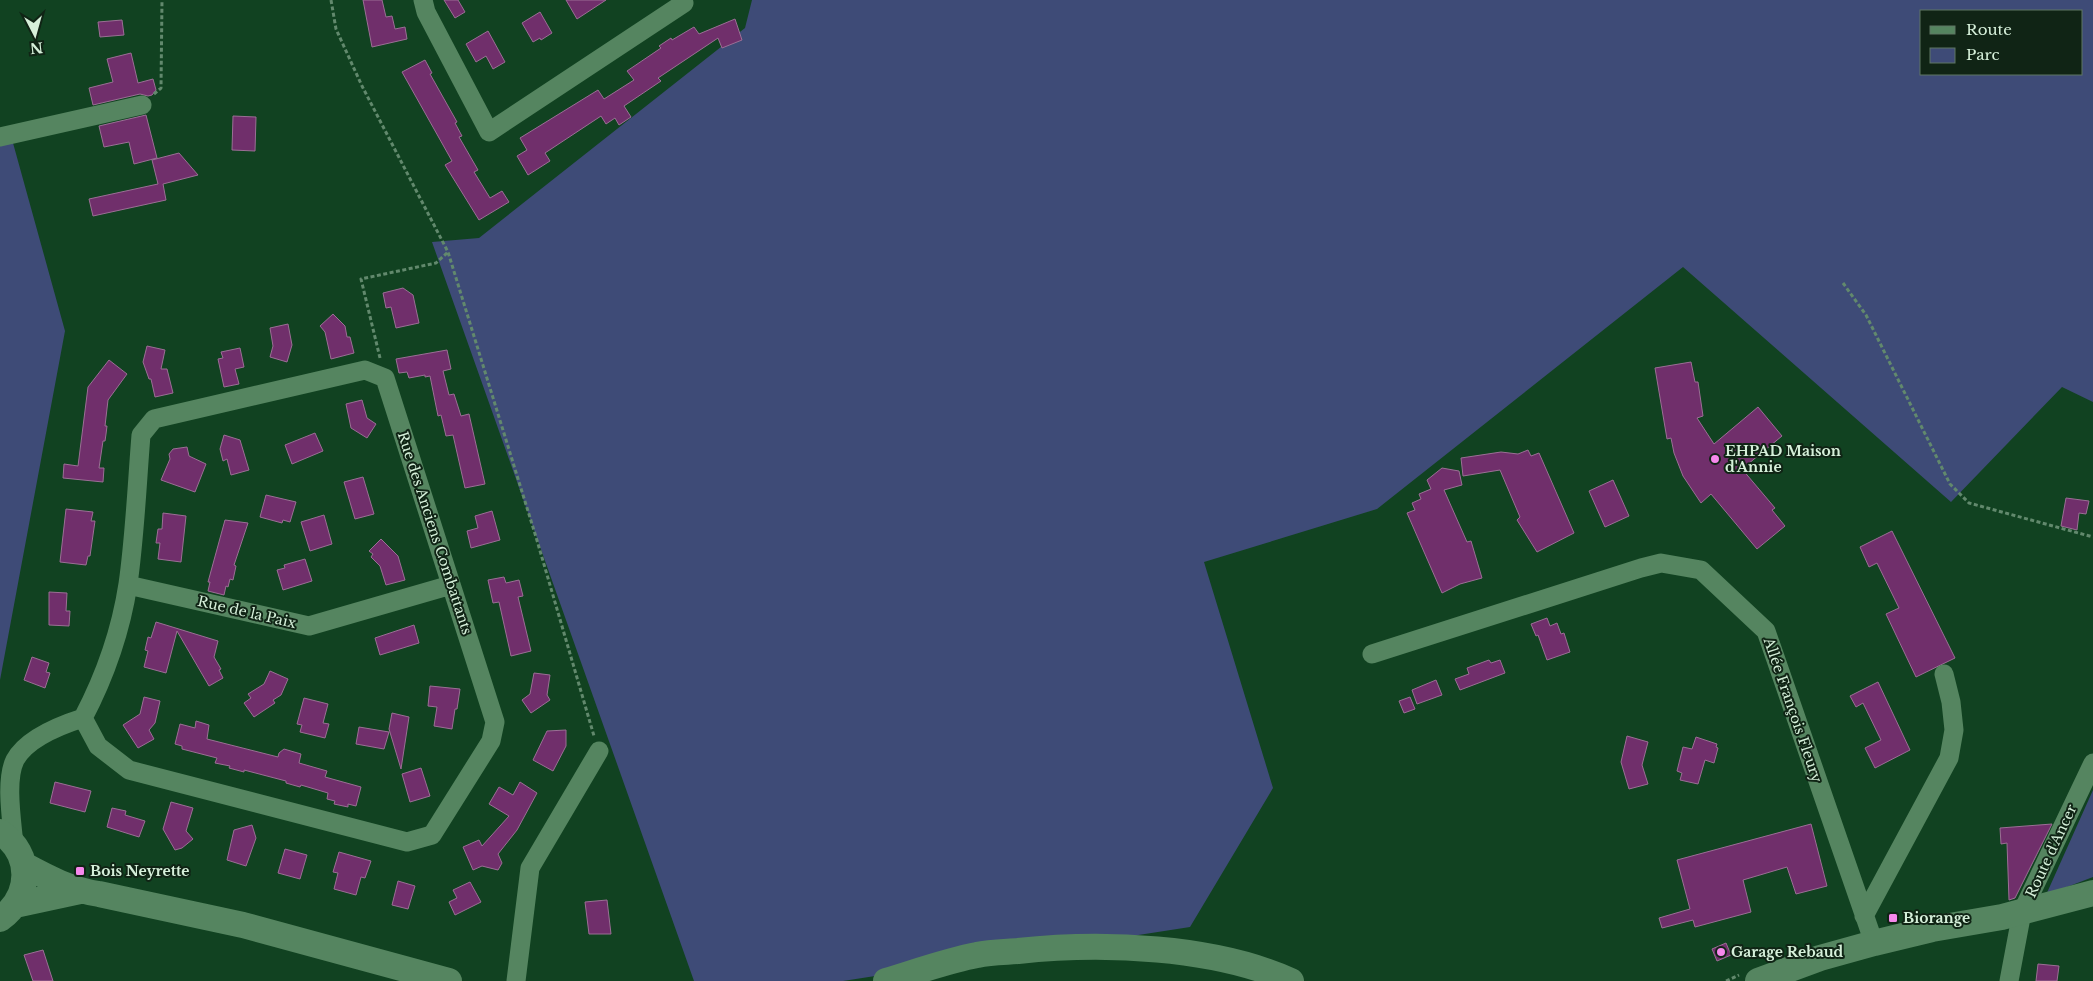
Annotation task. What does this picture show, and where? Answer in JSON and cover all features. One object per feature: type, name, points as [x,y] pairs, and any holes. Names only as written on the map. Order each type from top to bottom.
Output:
[{"type":"main road","points":[[13,847],[51,879],[80,891],[242,925],[449,981]]},
{"type":"main road","points":[[7,912],[20,898],[25,881],[13,847]]},
{"type":"main road","points":[[7,912],[80,891]]},
{"type":"main road","points":[[1758,981],[1820,958],[1874,943],[1932,929],[2022,912],[2093,893]]},
{"type":"main road","points":[[886,981],[978,955],[1062,946],[1178,952],[1227,961],[1278,975],[1291,981]]},
{"type":"street","points":[[423,0],[426,12],[489,132],[683,1]]},
{"type":"street","points":[[0,137],[142,105]]},
{"type":"street","points":[[13,847],[5,794],[15,760],[35,740],[61,725],[83,718],[99,688],[113,646],[128,584],[141,435],[154,419],[365,370],[385,378]]},
{"type":"street","name":"Rue des Anciens Combattants","points":[[83,718],[98,746],[129,770],[407,842],[432,834],[491,741],[495,722],[385,378]]},
{"type":"street","name":"Allée François Fleury","points":[[1372,654],[1641,568],[1661,563],[1701,570],[1766,631],[1874,943]]},
{"type":"street","name":"Rue de la Paix","points":[[128,584],[308,626],[451,585]]},
{"type":"street","points":[[1864,916],[1949,758],[1954,730],[1951,702],[1944,674]]},
{"type":"street","points":[[516,981],[530,868],[599,751]]},
{"type":"street","name":"Route d'Ancer","points":[[2009,981],[2022,912],[2093,763]]},
{"type":"path","points":[[142,105],[161,88],[162,0]]},
{"type":"path","points":[[330,0],[336,29],[362,86],[448,252],[536,537],[599,751]]},
{"type":"path","points":[[385,378],[361,279],[436,264],[448,252]]},
{"type":"path","points":[[1843,284],[1866,315],[1950,484],[1969,503],[2093,537]]},
{"type":"green space","points":[[752,0],[2093,0],[2093,402],[2062,387],[1951,502],[1683,267],[1377,509],[1204,562],[1273,788],[1190,927],[843,981],[694,981],[432,242],[479,238],[745,28]]},
{"type":"green space","points":[[0,132],[13,143],[65,331],[0,680]]},
{"type":"green space","points":[[2093,790],[2093,877],[2046,895]]},
{"type":"building","points":[[363,0],[382,0],[386,17],[392,16],[395,29],[405,27],[407,39],[372,47]]},
{"type":"building","points":[[444,0],[458,0],[465,12],[455,18]]},
{"type":"building","points":[[566,0],[606,0],[577,19]]},
{"type":"building","points":[[540,12],[552,33],[541,40],[540,38],[533,42],[522,23]]},
{"type":"building","points":[[735,19],[742,40],[722,48],[718,38],[658,78],[661,81],[624,106],[631,117],[619,125],[615,118],[606,124],[601,116],[545,153],[550,161],[528,175],[517,156],[527,150],[520,138],[598,90],[604,99],[634,80],[627,71],[661,48],[659,46],[671,38],[672,40],[694,27],[699,34]]},
{"type":"building","points":[[122,20],[124,35],[100,37],[98,22]]},
{"type":"building","points":[[488,31],[505,62],[493,69],[486,56],[476,62],[466,44]]},
{"type":"building","points":[[131,53],[138,83],[153,79],[156,90],[152,95],[148,96],[140,94],[93,105],[89,88],[113,82],[107,59]]},
{"type":"building","points":[[425,60],[432,73],[430,74],[457,122],[455,123],[462,136],[459,137],[478,170],[474,172],[490,198],[502,191],[509,202],[479,220],[445,165],[452,161],[402,72]]},
{"type":"building","points":[[146,115],[157,158],[134,164],[129,142],[104,147],[99,126]]},
{"type":"building","points":[[233,116],[256,117],[255,151],[232,150]]},
{"type":"building","points":[[179,153],[198,175],[163,184],[166,200],[93,216],[89,199],[158,184],[152,160]]},
{"type":"building","points":[[403,288],[413,295],[419,323],[396,328],[391,307],[386,308],[383,293]]},
{"type":"building","points":[[333,314],[345,326],[347,337],[350,337],[354,353],[331,359],[325,332],[320,326]]},
{"type":"building","points":[[288,324],[292,345],[287,362],[270,357],[273,346],[270,328]]},
{"type":"building","points":[[147,346],[165,350],[161,369],[167,369],[173,393],[155,397],[151,379],[149,379],[143,362]]},
{"type":"building","points":[[240,348],[244,367],[235,369],[239,384],[224,387],[218,359],[223,358],[221,352]]},
{"type":"building","points":[[447,350],[451,369],[443,371],[449,395],[454,394],[461,416],[469,414],[485,484],[465,488],[453,435],[446,436],[441,415],[438,416],[430,376],[409,378],[407,372],[399,373],[396,359]]},
{"type":"building","points":[[109,360],[127,374],[108,400],[106,434],[105,441],[103,441],[99,468],[104,468],[103,482],[63,478],[64,464],[78,466],[88,387]]},
{"type":"building","name":"EHPAD Maison d'Annie","points":[[1691,362],[1695,382],[1698,382],[1703,416],[1697,418],[1714,444],[1758,407],[1782,436],[1742,469],[1775,508],[1772,510],[1785,526],[1757,549],[1711,494],[1701,503],[1683,476],[1674,453],[1671,438],[1667,439],[1655,368]]},
{"type":"building","points":[[362,400],[367,418],[376,424],[367,438],[351,428],[346,404]]},
{"type":"building","points":[[315,433],[323,451],[292,464],[285,445]]},
{"type":"building","points":[[224,435],[240,440],[249,470],[231,475],[227,459],[223,461],[220,449]]},
{"type":"building","points":[[187,447],[189,456],[206,464],[195,492],[161,480],[170,459],[169,454],[173,449]]},
{"type":"building","points":[[1528,450],[1531,456],[1539,453],[1574,533],[1537,552],[1517,520],[1520,517],[1500,470],[1463,476],[1461,458],[1501,452],[1518,454]]},
{"type":"building","points":[[1442,468],[1459,471],[1462,485],[1444,490],[1467,542],[1471,541],[1482,578],[1460,584],[1442,593],[1407,513],[1415,510],[1412,503],[1421,499],[1419,494],[1431,489],[1427,480]]},
{"type":"building","points":[[363,477],[374,514],[355,519],[344,482]]},
{"type":"building","points":[[1613,480],[1629,516],[1605,527],[1589,491]]},
{"type":"building","points":[[266,495],[296,502],[290,522],[283,520],[282,523],[260,517]]},
{"type":"building","points":[[2066,498],[2089,501],[2086,514],[2079,513],[2077,530],[2061,526]]},
{"type":"building","points":[[66,509],[93,512],[91,521],[95,521],[90,556],[88,556],[86,565],[60,562]]},
{"type":"building","points":[[492,511],[500,540],[471,548],[467,531],[478,528],[475,516]]},
{"type":"building","points":[[163,513],[186,516],[181,562],[158,559],[160,543],[156,543],[158,529],[162,529]]},
{"type":"building","points":[[324,515],[332,544],[310,551],[301,522]]},
{"type":"building","points":[[225,520],[248,523],[234,565],[236,566],[233,580],[230,579],[224,595],[208,591],[210,582],[208,582]]},
{"type":"building","points":[[1892,531],[1955,658],[1916,677],[1886,614],[1899,608],[1877,563],[1869,567],[1860,547]]},
{"type":"building","points":[[381,539],[398,556],[405,580],[386,585],[380,566],[371,557],[373,554],[369,551]]},
{"type":"building","points":[[305,559],[312,581],[283,590],[277,570],[285,568],[284,565]]},
{"type":"building","points":[[504,577],[506,583],[519,580],[523,596],[518,597],[531,651],[511,656],[499,602],[493,603],[488,580]]},
{"type":"building","points":[[49,592],[67,593],[66,611],[70,611],[69,626],[49,625]]},
{"type":"building","points":[[1547,618],[1550,626],[1557,623],[1561,634],[1564,633],[1570,652],[1547,660],[1538,635],[1536,636],[1531,624]]},
{"type":"building","points":[[156,622],[218,641],[214,657],[221,669],[219,670],[223,678],[209,686],[177,631],[166,673],[144,667],[148,651],[145,650],[148,637],[151,638]]},
{"type":"building","points":[[414,625],[419,643],[380,655],[375,638]]},
{"type":"building","points":[[32,657],[49,663],[46,672],[50,673],[45,688],[24,680]]},
{"type":"building","points":[[1489,660],[1491,663],[1500,660],[1505,673],[1460,690],[1455,679],[1469,674],[1467,668]]},
{"type":"building","points":[[270,671],[288,679],[281,695],[273,700],[275,703],[254,717],[244,703],[251,698],[248,694],[264,684]]},
{"type":"building","points":[[534,673],[550,675],[547,695],[550,700],[531,713],[522,700],[530,694]]},
{"type":"building","points":[[1436,680],[1442,695],[1417,704],[1412,690]]},
{"type":"building","points":[[1878,682],[1910,750],[1875,768],[1865,748],[1881,740],[1863,703],[1856,707],[1850,696]]},
{"type":"building","points":[[430,686],[460,689],[452,729],[434,726],[437,707],[428,706]]},
{"type":"building","points":[[144,697],[160,701],[155,723],[149,730],[154,739],[138,748],[123,725],[140,714]]},
{"type":"building","points":[[1410,697],[1415,709],[1404,713],[1399,701]]},
{"type":"building","points":[[304,698],[328,704],[323,723],[329,724],[325,738],[300,732],[302,725],[297,724]]},
{"type":"building","points":[[392,713],[409,717],[401,769],[389,729]]},
{"type":"building","points":[[196,721],[209,725],[207,739],[278,757],[279,753],[284,749],[301,754],[299,763],[327,771],[325,777],[361,787],[356,806],[348,804],[348,807],[334,804],[335,801],[327,799],[328,793],[301,785],[300,787],[286,783],[286,781],[244,770],[244,772],[229,768],[230,766],[215,763],[217,758],[182,749],[182,746],[175,744],[180,724],[195,728]]},
{"type":"building","points":[[359,727],[389,732],[384,749],[356,744]]},
{"type":"building","points":[[566,730],[566,746],[553,771],[533,760],[547,731]]},
{"type":"building","points":[[1627,736],[1648,742],[1642,765],[1648,784],[1629,789],[1621,762]]},
{"type":"building","points":[[1696,737],[1717,744],[1716,747],[1718,748],[1714,763],[1705,760],[1698,784],[1680,780],[1682,773],[1677,771],[1683,747],[1692,749]]},
{"type":"building","points":[[421,768],[430,796],[410,802],[402,774]]},
{"type":"building","points":[[55,782],[91,791],[85,812],[50,803]]},
{"type":"building","points":[[520,782],[537,793],[517,830],[498,854],[502,863],[498,870],[482,866],[473,870],[463,847],[479,840],[482,846],[509,816],[489,804],[499,787],[513,795]]},
{"type":"building","points":[[171,802],[193,808],[186,831],[193,839],[182,848],[175,850],[163,829]]},
{"type":"building","points":[[112,808],[126,811],[125,815],[145,821],[139,837],[107,827]]},
{"type":"building","points":[[1811,824],[1827,886],[1796,894],[1787,867],[1743,880],[1751,912],[1695,927],[1693,920],[1662,928],[1659,918],[1690,909],[1677,860]]},
{"type":"building","points":[[2052,824],[2015,898],[2009,900],[2007,843],[2001,844],[2000,828]]},
{"type":"building","points":[[252,825],[256,838],[246,866],[227,860],[234,830]]},
{"type":"building","points":[[285,849],[307,855],[300,879],[278,873]]},
{"type":"building","points":[[339,852],[371,861],[365,878],[361,877],[356,895],[334,889],[338,873],[333,872]]},
{"type":"building","points":[[398,881],[415,886],[408,909],[392,905]]},
{"type":"building","points":[[470,882],[481,902],[455,915],[449,902],[457,898],[453,890]]},
{"type":"building","points":[[607,900],[611,934],[589,934],[585,902]]},
{"type":"building","points":[[1726,943],[1731,955],[1717,961],[1712,949]]},
{"type":"building","points":[[43,950],[53,981],[33,981],[24,955]]},
{"type":"building","points":[[2038,964],[2059,966],[2057,981],[2036,981]]},
{"type":"place","name":"EHPAD Maison d'Annie","points":[[1715,459]]},
{"type":"place","name":"Bois Neyrette","points":[[80,871]]},
{"type":"place","name":"Biorange","points":[[1893,918]]},
{"type":"place","name":"Garage Rebaud","points":[[1721,952]]}]
